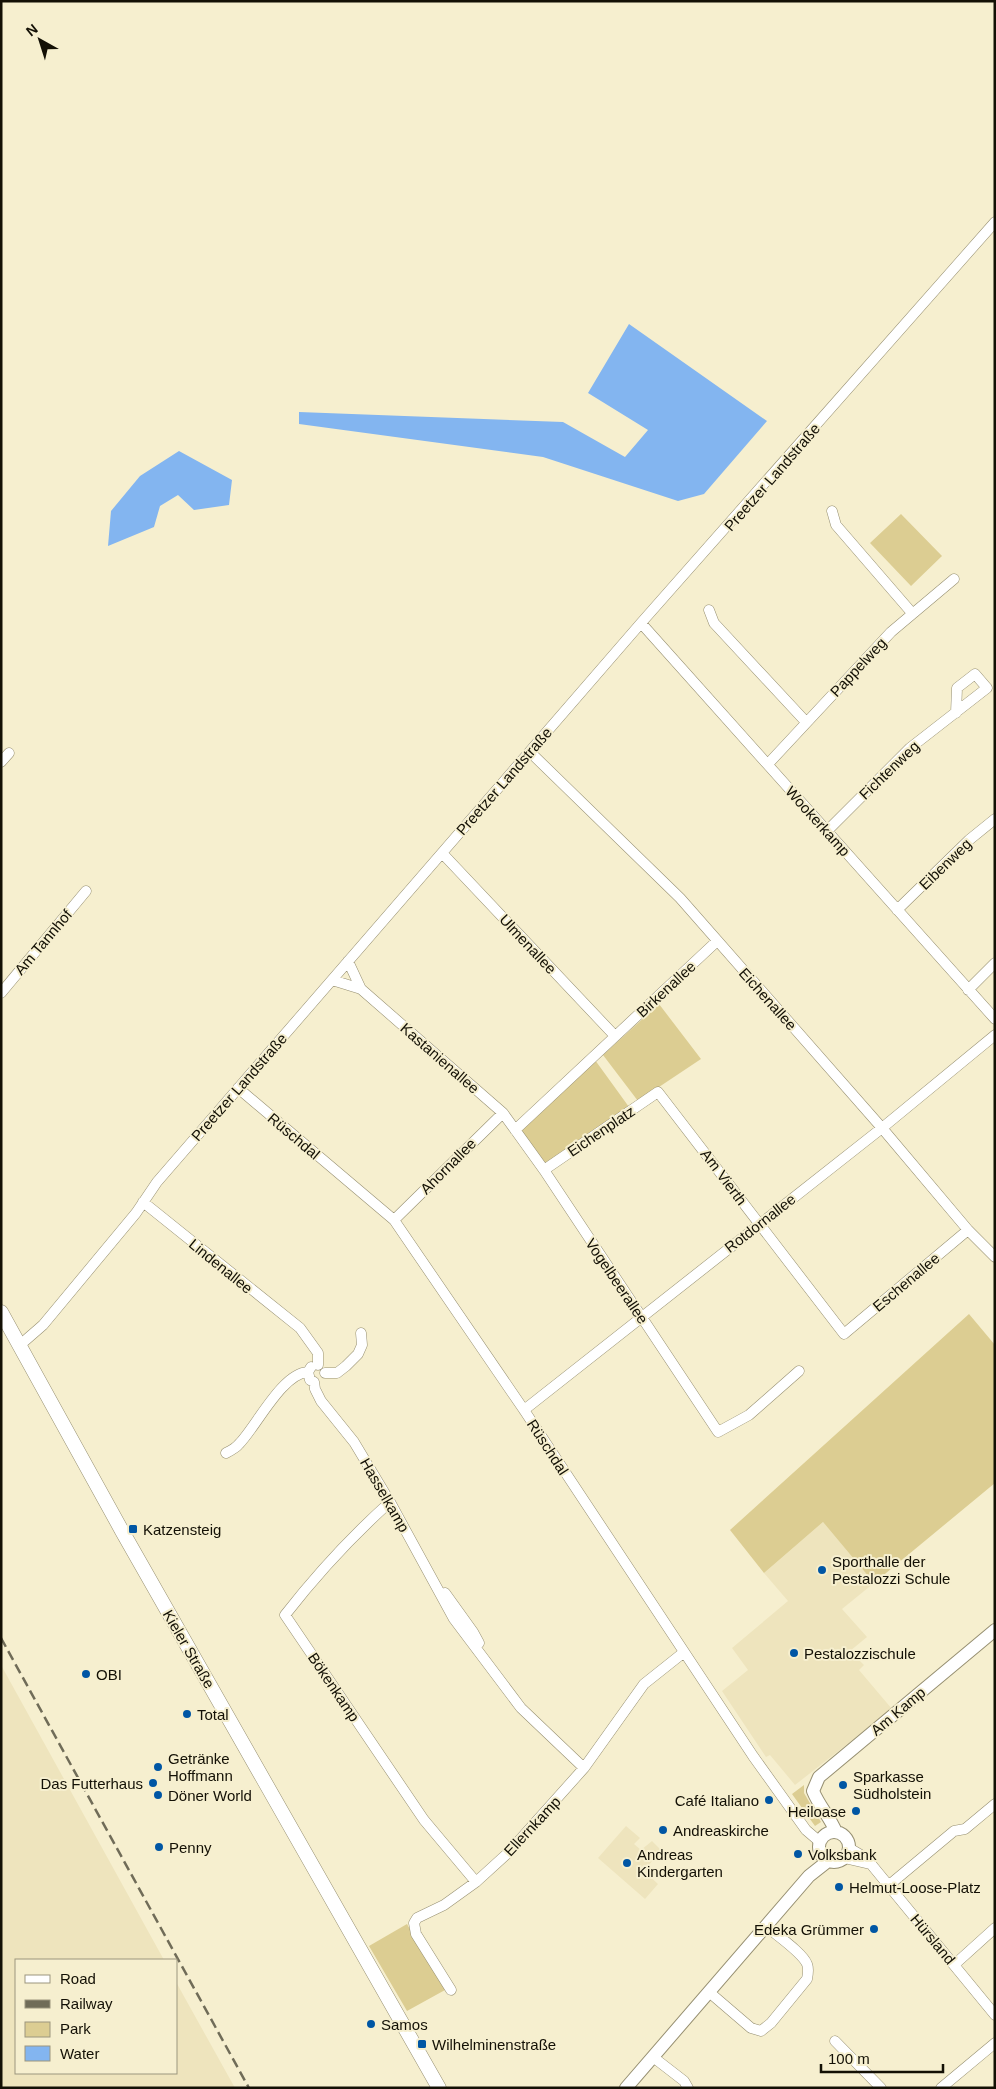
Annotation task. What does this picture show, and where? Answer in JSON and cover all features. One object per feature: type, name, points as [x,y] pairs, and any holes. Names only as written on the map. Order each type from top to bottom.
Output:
[{"type":"main road","name":"Kieler Straße","points":[[1,1312],[122,1531],[439,2088]]},
{"type":"street","name":"Preetzer Landstraße","points":[[20,1345],[43,1325],[136,1213],[158,1182],[238,1088],[641,623],[995,222]]},
{"type":"street","points":[[832,511],[836,525],[912,613]]},
{"type":"street","name":"Pappelweg","points":[[768,764],[872,651],[912,613],[954,579]]},
{"type":"street","points":[[709,610],[714,623],[806,722]]},
{"type":"street","name":"Wookerkamp","points":[[641,623],[995,1019]]},
{"type":"street","name":"Fichtenweg","points":[[827,831],[910,748],[956,713]]},
{"type":"street","name":"Eichenallee","points":[[530,752],[680,898],[716,942],[882,1128],[968,1230],[995,1257]]},
{"type":"street","points":[[1,762],[8,753]]},
{"type":"street","name":"Eibenweg","points":[[898,910],[969,840],[995,819]]},
{"type":"street","name":"Ulmenallee","points":[[442,853],[615,1036]]},
{"type":"street","name":"Am Tannhof","points":[[1,993],[86,891]]},
{"type":"street","name":"Birkenallee","points":[[615,1036],[716,942]]},
{"type":"street","name":"Kastanienallee","points":[[348,961],[360,989]]},
{"type":"street","points":[[968,990],[995,963]]},
{"type":"street","name":"Kastanienallee","points":[[332,980],[360,989],[503,1113],[515,1130]]},
{"type":"street","name":"Rotdornallee","points":[[524,1410],[882,1128],[995,1035]]},
{"type":"street","points":[[515,1130],[615,1036]]},
{"type":"street","name":"Rüschdal","points":[[238,1088],[394,1220],[524,1410],[683,1653],[806,1830],[826,1844]]},
{"type":"street","name":"Eichenplatz","points":[[544,1170],[658,1092]]},
{"type":"street","name":"Am Vierth","points":[[658,1092],[844,1334]]},
{"type":"street","name":"Ahornallee","points":[[394,1220],[503,1113]]},
{"type":"street","name":"Vogelbeerallee","points":[[515,1130],[544,1170],[718,1432],[749,1415],[799,1371]]},
{"type":"street","name":"Lindenallee","points":[[143,1202],[300,1328],[318,1353],[322,1369]]},
{"type":"street","name":"Eschenallee","points":[[844,1334],[968,1230]]},
{"type":"street","points":[[226,1453],[238,1445],[266,1406],[297,1374],[308,1372],[312,1366],[336,1373],[346,1366],[358,1354],[362,1346],[361,1333]]},
{"type":"street","points":[[308,1372],[310,1380],[314,1382],[322,1381],[322,1369]]},
{"type":"street","name":"Hasselkamp","points":[[314,1382],[314,1389],[354,1442],[390,1502],[454,1619],[521,1708],[584,1768]]},
{"type":"street","name":"Bökenkamp","points":[[390,1502],[330,1560],[285,1615],[424,1820],[476,1882]]},
{"type":"street","name":"Am Kamp","points":[[826,1844],[824,1813],[813,1791],[818,1777],[995,1630]]},
{"type":"street","name":"Ellernkamp","points":[[451,1990],[416,1934],[414,1923],[417,1918],[444,1905],[476,1882],[509,1852],[584,1768],[644,1684],[683,1653]]},
{"type":"street","points":[[888,1886],[954,1831],[965,1829],[995,1804]]},
{"type":"street","points":[[626,2088],[809,1876],[826,1844],[845,1838],[846,1853],[837,1862],[826,1844]]},
{"type":"street","name":"Hürsland","points":[[846,1853],[866,1858],[995,2015]]},
{"type":"street","points":[[709,1992],[751,2028],[761,2031],[771,2023],[807,1979],[809,1971],[807,1962],[766,1926]]},
{"type":"street","points":[[954,1965],[995,1928]]},
{"type":"street","points":[[835,2041],[881,2088]]},
{"type":"street","points":[[941,2088],[995,2043]]},
{"type":"street","points":[[653,2057],[684,2082],[688,2088]]},
{"type":"shaded area","name":"Pestalozzischule","points":[[823,1522],[874,1583],[842,1609],[867,1637],[850,1651],[864,1665],[859,1670],[892,1709],[795,1785],[770,1755],[766,1757],[722,1691],[748,1670],[732,1648],[788,1601],[764,1573]]},
{"type":"shaded area","points":[[1,1665],[163,1959],[15,1959],[15,2074],[178,2074],[178,1986],[235,2088],[1,2088]]},
{"type":"shaded area","name":"Andreas Kindergarten","points":[[626,1826],[640,1838],[634,1844],[641,1850],[652,1841],[661,1850],[644,1871],[658,1884],[645,1899],[598,1858]]},
{"type":"green space","points":[[901,514],[942,556],[911,586],[870,543]]},
{"type":"green space","points":[[659,1004],[701,1059],[638,1101],[603,1055]]},
{"type":"green space","points":[[595,1060],[629,1107],[545,1164],[521,1130]]},
{"type":"green space","points":[[969,1314],[995,1345],[995,1483],[874,1583],[823,1522],[764,1573],[730,1530]]},
{"type":"green space","points":[[804,1785],[804,1793],[821,1822],[815,1826],[792,1794]]},
{"type":"green space","points":[[407,1924],[445,1990],[407,2011],[369,1946]]},
{"type":"water","points":[[629,324],[767,421],[704,494],[678,501],[543,457],[299,424],[299,412],[563,422],[625,457],[648,430],[588,393]]},
{"type":"water","points":[[179,451],[232,480],[229,505],[194,510],[178,495],[160,506],[154,527],[108,546],[111,511],[140,476]]},
{"type":"railway","points":[[1,1638],[178,1959]]},
{"type":"railway","points":[[178,1959],[249,2088]]},
{"type":"place","name":"Katzensteig","points":[[133,1529]]},
{"type":"place","name":"Sporthalle der Pestalozzi Schule","points":[[822,1570]]},
{"type":"place","name":"Pestalozzischule","points":[[794,1653]]},
{"type":"place","name":"OBI","points":[[86,1674]]},
{"type":"place","name":"Total","points":[[187,1714]]},
{"type":"place","name":"Getränke Hoffmann","points":[[158,1767]]},
{"type":"place","name":"Das Futterhaus","points":[[153,1783]]},
{"type":"place","name":"Sparkasse Südholstein","points":[[843,1785]]},
{"type":"place","name":"Döner World","points":[[158,1795]]},
{"type":"place","name":"Café Italiano","points":[[769,1800]]},
{"type":"place","name":"Heiloase","points":[[856,1811]]},
{"type":"place","name":"Andreaskirche","points":[[663,1830]]},
{"type":"place","name":"Penny","points":[[159,1847]]},
{"type":"place","name":"Volksbank","points":[[798,1854]]},
{"type":"place","name":"Andreas Kindergarten","points":[[627,1863]]},
{"type":"place","name":"Helmut-Loose-Platz","points":[[839,1887]]},
{"type":"place","name":"Edeka Grümmer","points":[[874,1929]]},
{"type":"place","name":"Samos","points":[[371,2024]]},
{"type":"place","name":"Wilhelminenstraße","points":[[422,2044]]}]
